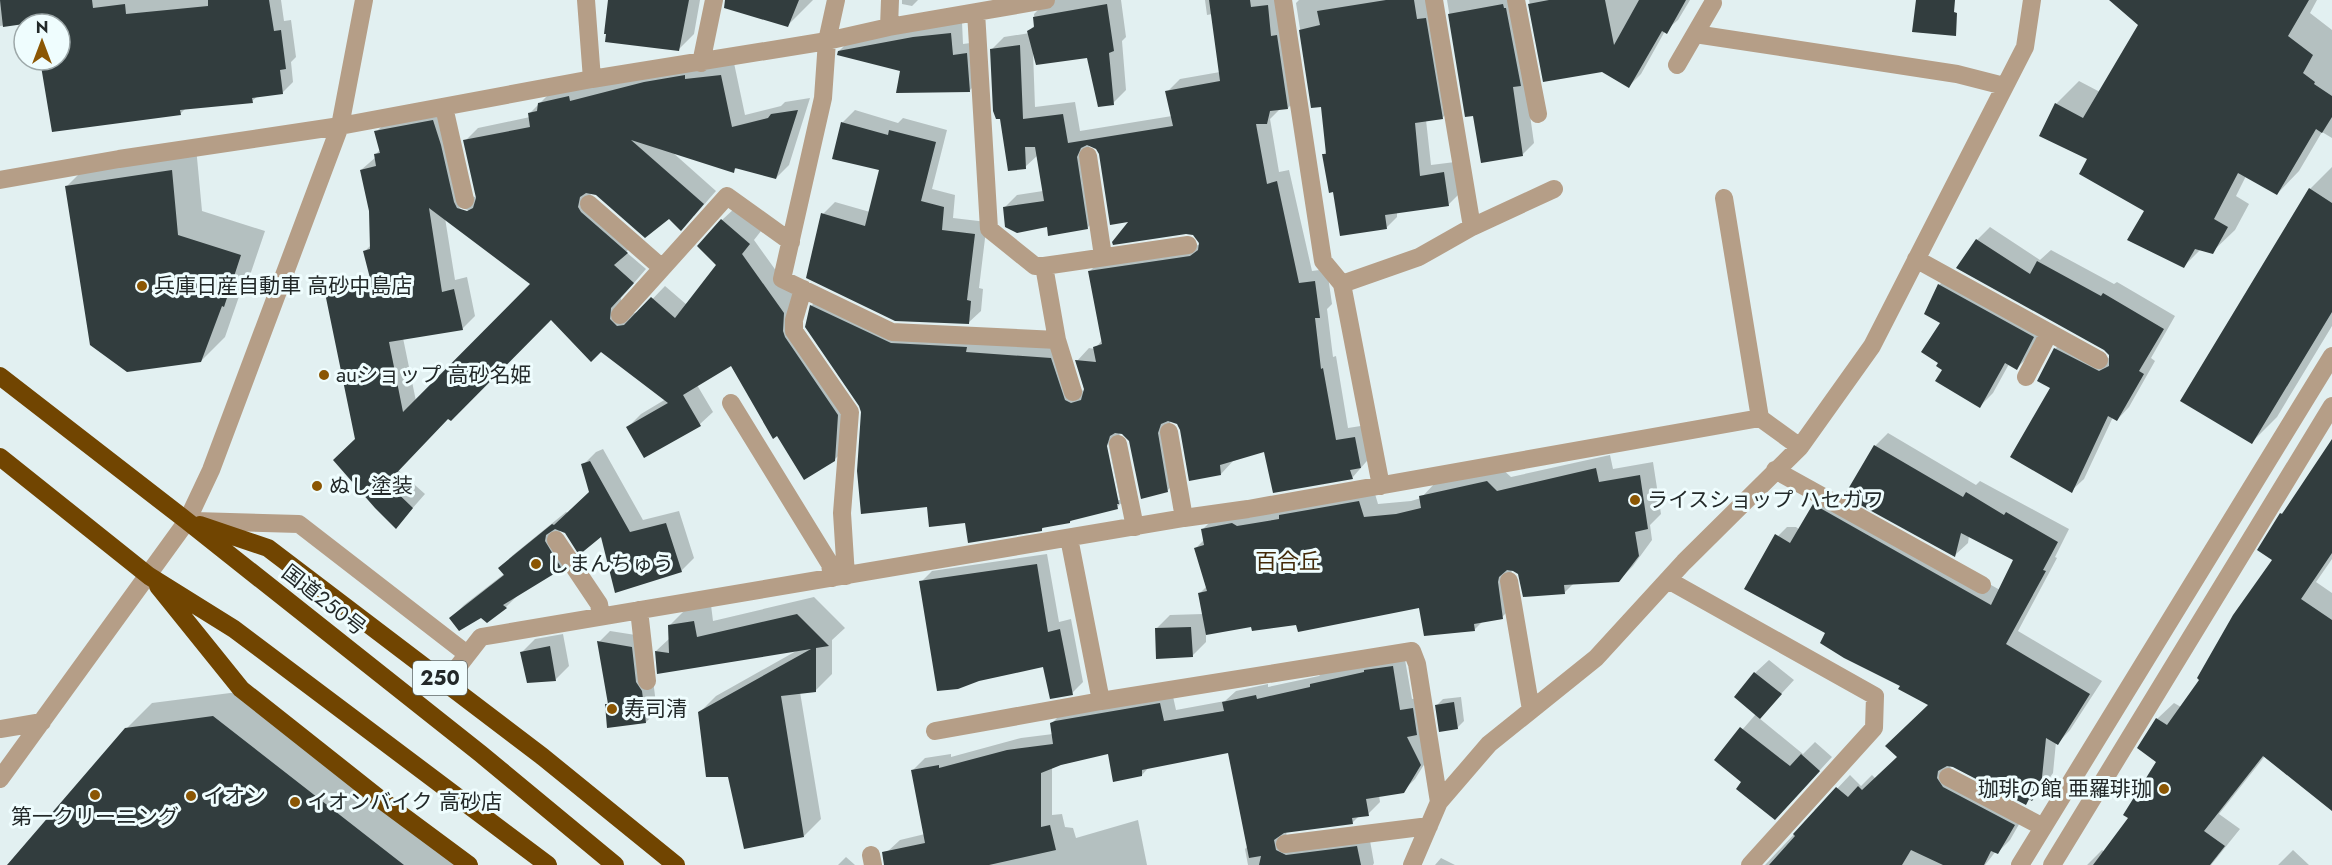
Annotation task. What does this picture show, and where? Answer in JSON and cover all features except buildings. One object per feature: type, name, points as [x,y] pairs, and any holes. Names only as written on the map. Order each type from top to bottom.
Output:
[{"type":"highway","name":"国道250号","points":[[0,376],[481,754],[615,865]]},
{"type":"highway","points":[[0,457],[149,576],[234,629],[548,865]]},
{"type":"highway","name":"250","points":[[187,521],[268,548],[543,757],[676,865]]},
{"type":"highway","points":[[149,576],[241,689],[380,799],[469,865]]},
{"type":"street","points":[[0,779],[187,521],[230,423],[340,126],[364,0]]},
{"type":"street","points":[[586,0],[592,80]]},
{"type":"street","points":[[701,63],[714,0]]},
{"type":"street","points":[[836,0],[827,41],[823,98],[782,279],[892,332],[1057,340]]},
{"type":"street","points":[[889,27],[890,0]]},
{"type":"street","points":[[0,180],[119,159],[340,126],[1047,0]]},
{"type":"street","points":[[1283,0],[1323,261],[1342,284],[1381,486]]},
{"type":"street","points":[[1434,0],[1472,227]]},
{"type":"street","points":[[1516,0],[1538,114]]},
{"type":"street","points":[[1412,865],[1439,802],[1489,744],[1596,658],[1668,580],[1800,447],[1872,346],[2025,47],[2032,0]]},
{"type":"street","points":[[1677,65],[1713,3]]},
{"type":"street","points":[[976,12],[989,229],[1035,266],[1188,245]]},
{"type":"street","points":[[1695,34],[1958,74],[2004,86]]},
{"type":"street","points":[[444,107],[465,201]]},
{"type":"street","points":[[1088,156],[1103,256]]},
{"type":"street","points":[[1342,284],[1419,257],[1472,227],[1554,189]]},
{"type":"street","points":[[620,315],[728,196],[791,242]]},
{"type":"street","points":[[1724,198],[1760,418],[1800,447]]},
{"type":"street","points":[[589,204],[662,268]]},
{"type":"street","points":[[1916,259],[2098,360]]},
{"type":"street","points":[[1044,266],[1057,340],[1072,392]]},
{"type":"street","points":[[803,289],[794,320],[794,331],[850,412],[839,577]]},
{"type":"street","points":[[2026,377],[2049,333]]},
{"type":"street","points":[[2020,865],[2332,356]]},
{"type":"street","points":[[731,403],[839,577]]},
{"type":"street","points":[[2052,865],[2332,406]]},
{"type":"street","points":[[446,682],[481,636],[1248,509],[1760,418]]},
{"type":"street","points":[[1169,432],[1184,518]]},
{"type":"street","points":[[1118,444],[1135,527]]},
{"type":"street","points":[[1775,470],[1982,585]]},
{"type":"street","points":[[187,521],[299,525],[467,654]]},
{"type":"street","points":[[1070,538],[1101,701]]},
{"type":"street","points":[[556,540],[599,604],[601,616]]},
{"type":"street","points":[[1668,580],[1875,696],[1874,728],[1750,865]]},
{"type":"street","points":[[1509,581],[1531,710]]},
{"type":"street","points":[[639,610],[647,681]]},
{"type":"street","points":[[935,731],[1101,701],[1412,651],[1417,664],[1439,802]]},
{"type":"street","points":[[0,729],[42,722]]},
{"type":"street","points":[[1948,777],[2043,827]]},
{"type":"street","points":[[1285,844],[1429,826]]},
{"type":"place","name":"兵庫日産自動車 高砂中島店","points":[[142,286]]},
{"type":"place","name":"auショップ 高砂名姫","points":[[324,375]]},
{"type":"place","name":"ぬし塗装","points":[[317,486]]},
{"type":"place","name":"ライスショップ ハセガワ","points":[[1635,500]]},
{"type":"place","name":"しまんちゅう","points":[[536,564]]},
{"type":"place","name":"寿司清","points":[[612,709]]},
{"type":"place","name":"珈琲の館 亜羅琲珈","points":[[2164,789]]},
{"type":"place","name":"第一クリーニング","points":[[95,795]]},
{"type":"place","name":"イオン","points":[[191,796]]},
{"type":"place","name":"イオンバイク 高砂店","points":[[295,802]]},
{"type":"district","name":"百合丘","points":[[1288,561]]}]
